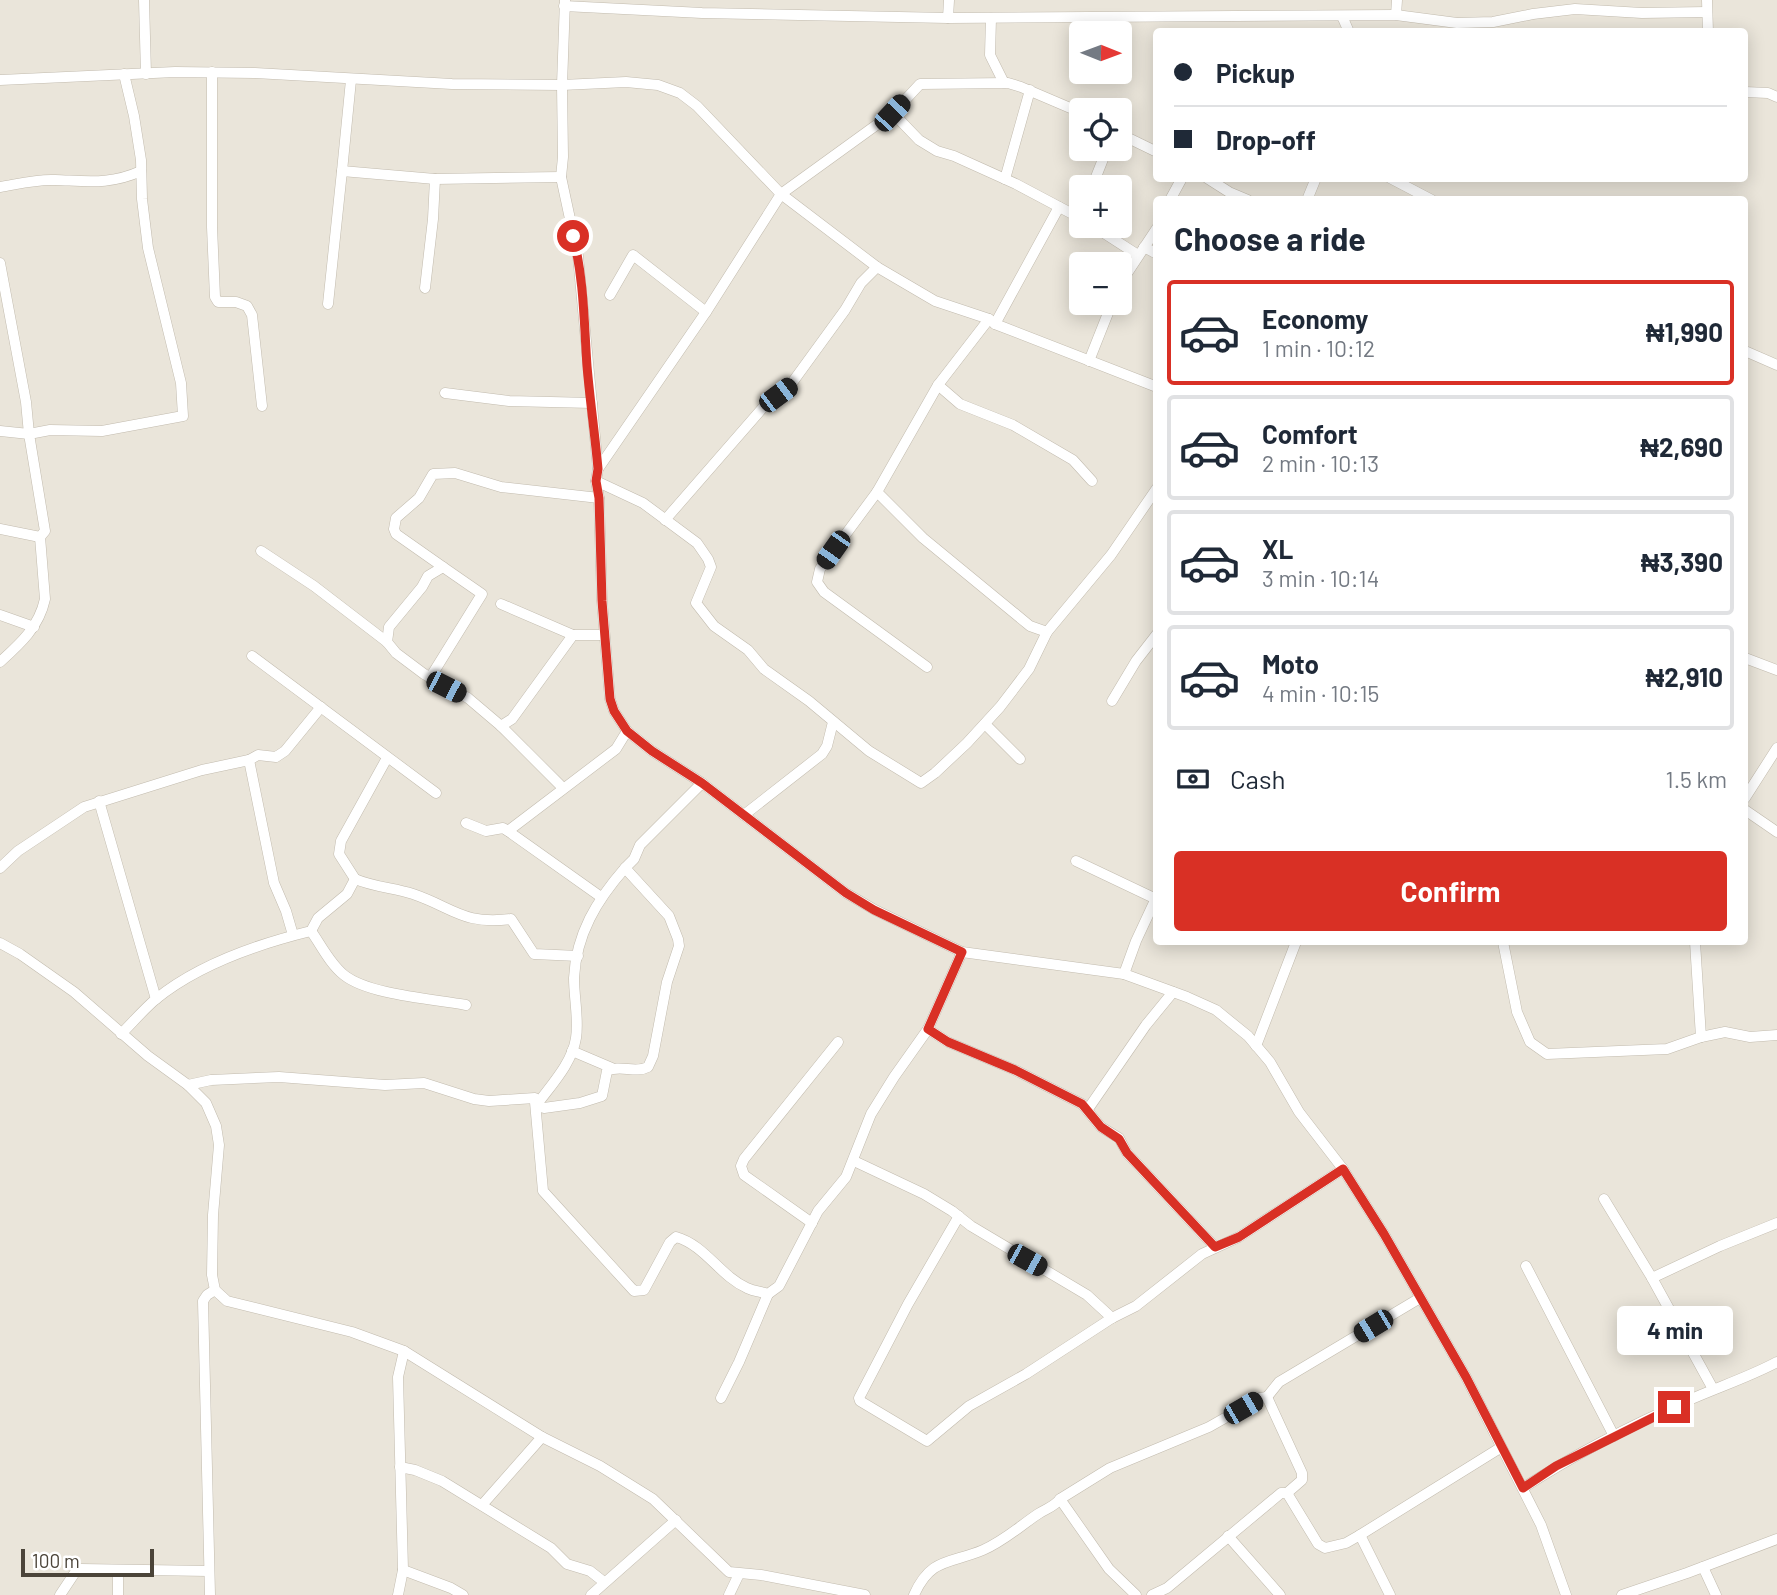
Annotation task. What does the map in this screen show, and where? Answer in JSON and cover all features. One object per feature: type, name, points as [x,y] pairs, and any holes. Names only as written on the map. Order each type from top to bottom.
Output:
[{"type":"street","points":[[144,0],[146,74]]},
{"type":"street","points":[[702,0],[702,13]]},
{"type":"street","points":[[948,18],[949,0]]},
{"type":"street","points":[[1396,15],[1397,0]]},
{"type":"street","points":[[1707,0],[1708,28]]},
{"type":"street","points":[[1566,1595],[1550,1546],[1523,1488],[1500,1448],[1466,1377],[1384,1234],[1343,1169],[1299,1112],[1270,1062],[1236,1025],[1216,1010],[1124,974],[962,952],[874,910],[846,893],[702,783],[652,751],[627,731],[614,711],[610,699],[604,635],[599,498],[596,481],[598,469],[578,256],[561,177],[564,157],[562,85],[565,3],[702,13],[948,18],[1396,15],[1457,23],[1493,22],[1594,5],[1707,12]]},
{"type":"street","points":[[1342,16],[1347,28]]},
{"type":"street","points":[[991,18],[990,55],[1004,83]]},
{"type":"street","points":[[212,72],[215,297],[218,302],[236,302],[247,306],[252,316],[262,405]]},
{"type":"street","points":[[0,80],[212,72],[351,80],[562,85],[626,82],[658,85],[680,93],[697,106],[782,194],[877,267],[935,301],[1153,385]]},
{"type":"street","points":[[0,431],[29,434],[50,430],[102,431],[183,416],[181,383],[148,248],[134,116],[124,74]]},
{"type":"street","points":[[328,304],[351,80]]},
{"type":"street","points":[[598,469],[706,312],[782,194],[892,113],[920,84],[1004,83],[1030,90],[1069,107]]},
{"type":"street","points":[[1005,179],[1030,90]]},
{"type":"street","points":[[1748,92],[1768,93],[1777,97]]},
{"type":"street","points":[[892,113],[919,140],[937,151],[1005,179],[1069,212]]},
{"type":"street","points":[[1132,140],[1153,150]]},
{"type":"street","points":[[0,187],[33,181],[93,182],[131,176],[141,171]]},
{"type":"street","points":[[342,171],[435,179],[561,177]]},
{"type":"street","points":[[425,288],[435,179]]},
{"type":"street","points":[[1213,182],[1238,196]]},
{"type":"street","points":[[1398,182],[1424,196]]},
{"type":"street","points":[[927,667],[824,592],[817,582],[820,569],[877,492],[938,386],[992,322],[1059,207]]},
{"type":"street","points":[[1132,265],[1153,234]]},
{"type":"street","points":[[1116,238],[1141,251],[1153,253]]},
{"type":"street","points":[[610,295],[634,255],[706,312]]},
{"type":"street","points":[[0,263],[24,391],[45,531],[40,537],[45,599],[34,627],[0,662]]},
{"type":"street","points":[[665,520],[766,404],[789,387],[845,310],[861,283],[877,267]]},
{"type":"street","points":[[1089,361],[1107,315]]},
{"type":"street","points":[[1748,352],[1777,365]]},
{"type":"street","points":[[938,386],[960,404],[1013,425],[1073,460],[1092,481]]},
{"type":"street","points":[[445,393],[509,401],[592,403]]},
{"type":"street","points":[[430,678],[482,594],[396,534],[396,518],[419,498],[433,474],[455,473],[501,487],[599,498]]},
{"type":"street","points":[[596,481],[643,503],[697,543],[711,566],[696,603],[714,626],[748,650],[764,669],[809,701],[869,751],[921,783],[935,773],[985,724],[1028,669],[1047,632],[1111,555],[1153,495]]},
{"type":"street","points":[[877,492],[923,538],[1030,626],[1047,632]]},
{"type":"street","points":[[0,528],[40,537]]},
{"type":"street","points":[[261,551],[314,586],[430,678],[468,698],[501,726],[564,788]]},
{"type":"street","points":[[387,642],[389,627],[428,576],[443,567]]},
{"type":"street","points":[[501,604],[573,635],[604,635]]},
{"type":"street","points":[[0,615],[34,627]]},
{"type":"street","points":[[501,726],[512,719],[573,635]]},
{"type":"street","points":[[1112,701],[1153,639]]},
{"type":"street","points":[[252,656],[436,793]]},
{"type":"street","points":[[1748,659],[1777,670]]},
{"type":"street","points":[[0,869],[18,851],[84,807],[202,770],[249,760],[258,755],[276,757],[285,751],[321,706]]},
{"type":"street","points":[[744,815],[822,754],[827,746],[833,722]]},
{"type":"street","points":[[985,724],[1020,759]]},
{"type":"street","points":[[508,831],[616,749],[627,731]]},
{"type":"street","points":[[1748,793],[1777,748]]},
{"type":"street","points":[[387,758],[341,841],[339,854],[355,879],[372,886],[412,894],[466,918],[492,921],[511,919],[534,954],[578,956]]},
{"type":"street","points":[[249,760],[274,883],[293,935]]},
{"type":"street","points":[[1766,764],[1777,767]]},
{"type":"street","points":[[702,783],[640,845],[634,859],[590,914],[574,977],[576,1038],[565,1065],[536,1101],[543,1191],[634,1291],[644,1290],[670,1242],[676,1237],[696,1246],[748,1289],[768,1294]]},
{"type":"street","points":[[99,801],[156,999]]},
{"type":"street","points":[[1748,812],[1777,832]]},
{"type":"street","points":[[466,823],[486,831],[503,828],[601,897]]},
{"type":"street","points":[[1076,861],[1153,896]]},
{"type":"street","points":[[572,1051],[612,1068],[638,1070],[648,1067],[653,1056],[669,974],[679,946],[678,939],[669,916],[625,868]]},
{"type":"street","points":[[121,1034],[156,999],[211,966],[245,951],[311,931],[318,918],[347,894],[355,879]]},
{"type":"street","points":[[1124,974],[1153,904]]},
{"type":"street","points":[[311,931],[345,976],[373,988],[400,995],[466,1005]]},
{"type":"street","points":[[0,943],[41,967],[74,992],[121,1034],[188,1085],[206,1103],[216,1126],[219,1145],[212,1275],[215,1290],[227,1301],[352,1332],[404,1351],[542,1437],[600,1466],[653,1499],[729,1572],[761,1575],[865,1595]]},
{"type":"street","points":[[1256,1046],[1295,945]]},
{"type":"street","points":[[1504,945],[1517,1012],[1530,1042],[1546,1054],[1667,1049],[1725,1032],[1750,1037],[1777,1035]]},
{"type":"street","points":[[1695,945],[1701,1037]]},
{"type":"street","points":[[721,1398],[768,1294],[779,1286],[812,1223],[846,1177],[872,1114],[928,1029],[962,952]]},
{"type":"street","points":[[1088,1109],[1172,992]]},
{"type":"street","points":[[928,1029],[948,1042],[1015,1070],[1082,1104],[1101,1127],[1119,1139],[1127,1153],[1215,1247]]},
{"type":"street","points":[[812,1223],[744,1175],[741,1166],[838,1042]]},
{"type":"street","points":[[536,1101],[544,1108],[580,1103],[602,1096],[607,1071],[612,1068]]},
{"type":"street","points":[[188,1085],[211,1080],[279,1077],[358,1084],[424,1083],[474,1100],[536,1101]]},
{"type":"street","points":[[854,1161],[924,1194],[979,1232],[1087,1295],[1112,1318]]},
{"type":"street","points":[[959,1216],[859,1395],[860,1401],[929,1441],[946,1423],[969,1406],[1136,1306],[1202,1254],[1239,1237],[1343,1169]]},
{"type":"street","points":[[1604,1199],[1652,1278],[1713,1389]]},
{"type":"street","points":[[1652,1278],[1777,1223]]},
{"type":"street","points":[[1526,1266],[1614,1436]]},
{"type":"street","points":[[210,1595],[203,1301],[215,1290]]},
{"type":"street","points":[[914,1595],[919,1583],[932,1568],[984,1549],[1110,1468],[1209,1427],[1260,1398],[1267,1397],[1279,1382],[1420,1298]]},
{"type":"street","points":[[398,1595],[403,1570],[398,1377],[404,1351]]},
{"type":"street","points":[[1523,1488],[1556,1466],[1614,1436],[1777,1362]]},
{"type":"street","points":[[1152,1595],[1167,1588],[1277,1495],[1287,1493],[1302,1480],[1302,1473],[1267,1397]]},
{"type":"street","points":[[482,1505],[542,1437]]},
{"type":"street","points":[[1287,1493],[1318,1544],[1325,1548],[1346,1543],[1360,1535],[1500,1448]]},
{"type":"street","points":[[400,1467],[442,1481],[551,1548],[567,1564],[581,1567],[604,1582]]},
{"type":"street","points":[[1060,1499],[1110,1569],[1136,1595]]},
{"type":"street","points":[[591,1595],[676,1520]]},
{"type":"street","points":[[1360,1535],[1390,1595]]},
{"type":"street","points":[[1228,1536],[1280,1595]]},
{"type":"street","points":[[1622,1595],[1777,1539]]},
{"type":"street","points":[[1703,1567],[1716,1595]]},
{"type":"street","points":[[60,1595],[76,1571],[81,1569],[209,1570]]},
{"type":"street","points":[[118,1570],[118,1595]]},
{"type":"street","points":[[403,1570],[452,1588],[463,1595]]},
{"type":"street","points":[[729,1595],[739,1574]]},
{"type":"shaded area","points":[[0,0],[1777,0],[1777,1595],[0,1595]]},
{"type":"route","points":[[573,236],[584,306],[598,469],[596,481],[599,498],[602,601],[610,699],[627,731],[652,751],[702,783],[846,893],[874,910],[962,952],[928,1029],[948,1042],[1015,1070],[1082,1104],[1101,1127],[1119,1139],[1127,1153],[1215,1247],[1239,1237],[1343,1169],[1384,1234],[1466,1377],[1500,1448],[1523,1488],[1556,1466],[1674,1407]]}]
